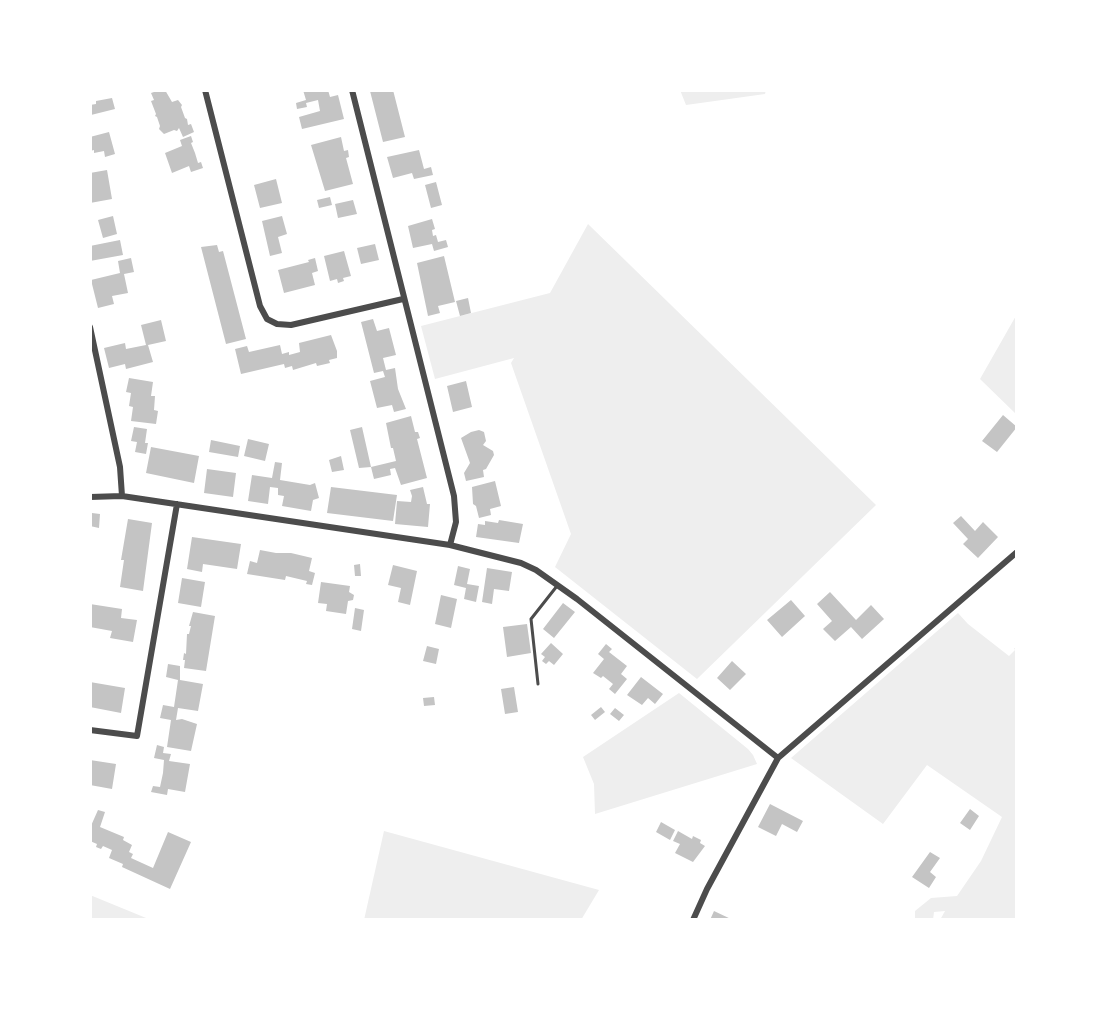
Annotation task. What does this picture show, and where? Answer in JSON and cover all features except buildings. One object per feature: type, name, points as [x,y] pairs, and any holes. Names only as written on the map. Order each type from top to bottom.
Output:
[{"type":"street","points":[[205,90],[260,306],[267,319],[277,324],[291,325],[403,299]]},
{"type":"street","points":[[352,90],[454,496],[456,522],[450,545]]},
{"type":"street","points":[[90,327],[120,467],[122,496]]},
{"type":"street","points":[[90,497],[122,496],[450,545],[521,564],[536,570],[559,585],[778,758]]},
{"type":"street","points":[[90,730],[137,736],[177,504]]},
{"type":"street","points":[[693,920],[712,878],[778,758],[1017,552]]},
{"type":"lane","points":[[538,684],[531,619],[559,585]]},
{"type":"shaded area","points":[[680,90],[766,90],[765,94],[686,105]]},
{"type":"shaded area","points":[[588,224],[876,505],[697,679],[555,567],[571,534],[511,363],[514,358],[435,379],[421,326],[550,293]]},
{"type":"shaded area","points":[[1017,314],[1017,415],[980,379]]},
{"type":"shaded area","points":[[958,613],[968,624],[1009,656],[1015,650],[1014,648],[1017,648],[1017,920],[940,920],[945,911],[934,912],[933,920],[915,920],[915,911],[931,898],[957,896],[981,861],[1002,817],[927,765],[883,824],[791,758]]},
{"type":"shaded area","points":[[679,693],[748,749],[757,764],[595,814],[594,784],[583,757]]},
{"type":"shaded area","points":[[384,831],[599,890],[581,920],[364,920]]},
{"type":"shaded area","points":[[90,895],[151,920],[90,920]]}]
